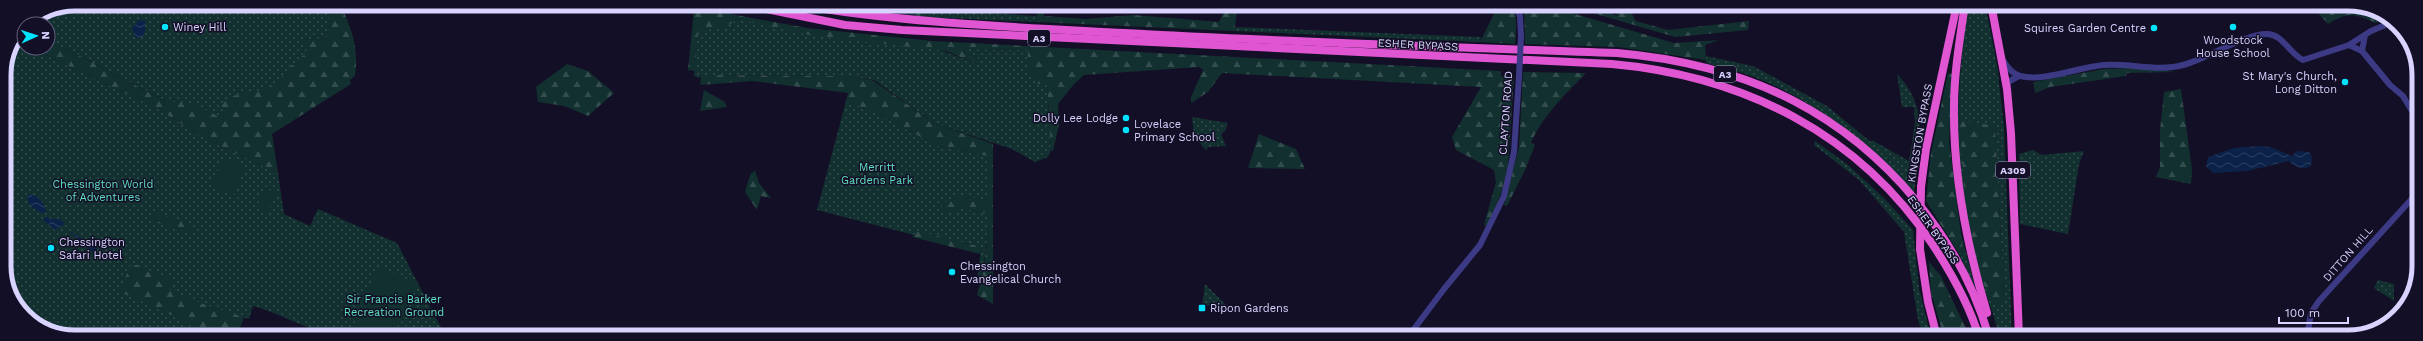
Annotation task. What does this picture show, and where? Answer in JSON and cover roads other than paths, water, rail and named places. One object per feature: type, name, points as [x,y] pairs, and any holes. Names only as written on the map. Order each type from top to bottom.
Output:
[{"type":"highway","name":"ESHER BYPASS","points":[[776,11],[845,25],[902,30],[1612,64],[1660,70],[1719,84],[1764,101],[1798,118],[1838,145],[1879,180],[1912,216],[1945,264],[1968,308],[1976,330]]},
{"type":"highway","name":"ESHER BYPASS","points":[[842,11],[897,19],[1031,28],[1350,44],[1618,53],[1647,56],[1703,68],[1739,79],[1803,106],[1852,138],[1883,165],[1914,199],[1950,248],[1982,312],[1987,330]]},
{"type":"highway","name":"KINGSTON BYPASS","points":[[1935,330],[1927,296],[1920,249],[1921,187],[1926,149],[1956,11]]},
{"type":"highway","points":[[1963,11],[1956,65],[1954,106],[1957,172],[1970,252],[1991,330]]},
{"type":"highway","name":"A309","points":[[1992,11],[2007,89],[2013,168],[2018,330]]},
{"type":"street","name":"CLAYTON ROAD","points":[[1413,330],[1444,288],[1480,246],[1504,196],[1514,152],[1520,76],[1521,37],[1518,11]]},
{"type":"street","points":[[2000,53],[2007,68],[2019,76],[2037,77],[2102,65],[2181,66],[2205,59],[2245,39],[2265,34],[2279,38],[2296,57],[2303,60],[2347,45],[2387,25]]},
{"type":"street","points":[[2362,51],[2365,35]]},
{"type":"street","points":[[2347,45],[2362,51],[2390,85],[2403,96],[2412,111]]},
{"type":"street","points":[[2007,89],[2008,82],[2019,76]]},
{"type":"street","name":"DITTON HILL","points":[[2308,330],[2311,313],[2320,301],[2412,199]]},
{"type":"water","points":[[139,20],[145,21],[145,30],[143,37],[136,38],[132,28]]},
{"type":"water","points":[[2260,146],[2270,147],[2292,156],[2297,151],[2309,152],[2312,157],[2311,166],[2299,168],[2289,161],[2247,171],[2214,173],[2206,167],[2208,157],[2234,148]]},
{"type":"water","points":[[30,194],[41,200],[46,212],[41,213],[30,205],[27,198]]},
{"type":"water","points":[[46,216],[51,219],[60,219],[65,224],[55,230],[43,220]]},
{"type":"water","points":[[68,230],[97,248],[96,251],[94,253]]},
{"type":"place","name":"Winey Hill","points":[[165,27]]},
{"type":"place","name":"Woodstock House School","points":[[2233,27]]},
{"type":"place","name":"Squires Garden Centre","points":[[2154,28]]},
{"type":"place","name":"St Mary's Church, Long Ditton","points":[[2345,82]]},
{"type":"place","name":"Dolly Lee Lodge","points":[[1126,118]]},
{"type":"place","name":"Lovelace Primary School","points":[[1126,130]]},
{"type":"place","name":"Chessington Safari Hotel","points":[[51,248]]},
{"type":"place","name":"Chessington Evangelical Church","points":[[952,272]]},
{"type":"place","name":"Ripon Gardens","points":[[1202,308]]},
{"type":"park label","name":"Merritt Gardens Park","points":[[877,173]]},
{"type":"park label","name":"Chessington World of Adventures","points":[[103,190]]},
{"type":"park label","name":"Sir Francis Barker Recreation Ground","points":[[394,305]]}]
